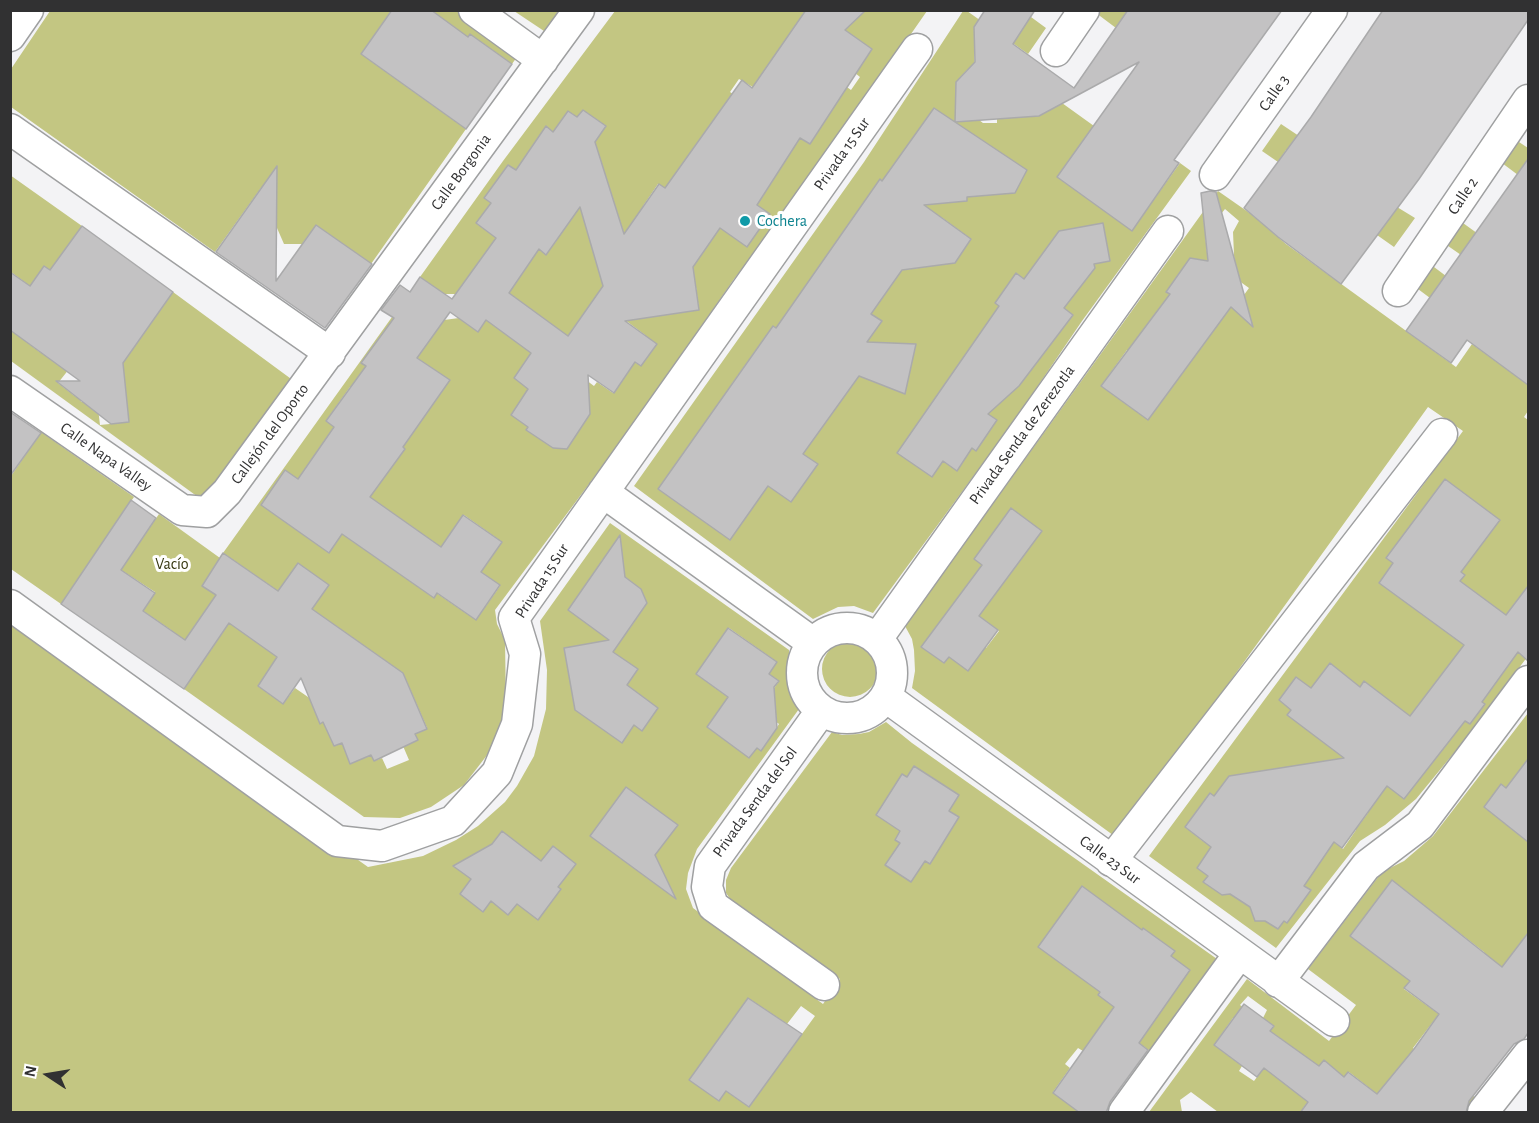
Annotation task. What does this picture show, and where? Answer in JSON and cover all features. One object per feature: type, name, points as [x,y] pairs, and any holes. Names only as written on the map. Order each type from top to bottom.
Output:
[{"type":"street","points":[[10,36],[28,10]]},
{"type":"street","points":[[474,10],[543,60]]},
{"type":"street","name":"Calle Borgonia","points":[[330,353],[579,10]]},
{"type":"street","points":[[1056,51],[1084,10]]},
{"type":"street","name":"Calle 3","points":[[1215,175],[1332,10]]},
{"type":"street","name":"Privada 15 Sur","points":[[10,605],[337,840],[382,846],[453,821],[497,773],[517,724],[525,654],[514,618],[917,49]]},
{"type":"street","name":"Calle 2","points":[[1398,291],[1528,100]]},
{"type":"street","points":[[10,129],[330,353]]},
{"type":"street","name":"Privada Senda de Zerezotla","points":[[877,639],[1168,231]]},
{"type":"street","name":"Callejón del Oporto","points":[[207,512],[227,492],[330,353]]},
{"type":"street","name":"Calle Napa Valley","points":[[10,391],[182,510],[207,512]]},
{"type":"street","points":[[1112,861],[1442,434]]},
{"type":"street","points":[[603,492],[813,643]]},
{"type":"street","points":[[851,627],[865,631],[877,639],[891,660],[893,673],[886,697],[876,708],[863,716],[849,719],[834,717],[821,711],[810,700],[804,686],[802,671],[805,656],[813,643],[830,631],[851,627]]},
{"type":"street","points":[[1278,982],[1366,866],[1420,825],[1528,681]]},
{"type":"street","name":"Calle 23 Sur","points":[[886,697],[1334,1021]]},
{"type":"street","name":"Privada Senda del Sol","points":[[821,711],[710,866],[707,887],[713,906],[824,986]]},
{"type":"street","points":[[1124,1113],[1239,954]]},
{"type":"street","points":[[1483,1113],[1528,1055]]},
{"type":"green space","points":[[392,10],[361,54],[466,129],[371,264],[316,225],[302,244],[284,244],[277,228],[277,199],[261,188],[215,252],[11,107],[11,69],[50,11]]},
{"type":"green space","points":[[431,11],[459,11],[519,54],[512,64],[470,34],[443,71]]},
{"type":"green space","points":[[514,11],[568,11],[553,31],[544,31]]},
{"type":"green space","points":[[615,11],[806,11],[833,77],[851,90],[860,77],[855,73],[872,49],[817,11],[927,11],[780,222],[734,279],[636,421],[495,610],[497,624],[505,640],[506,707],[491,750],[464,785],[431,807],[400,818],[364,817],[184,689],[238,610],[277,657],[258,686],[283,704],[295,688],[321,706],[314,709],[320,723],[323,722],[334,746],[342,743],[350,764],[371,755],[374,761],[382,758],[387,769],[409,760],[403,746],[417,740],[415,734],[427,728],[403,673],[336,626],[313,659],[289,643],[328,585],[278,591],[223,553],[392,317],[428,342],[444,320],[459,318],[478,332],[486,320],[530,309],[475,268],[456,294],[444,294],[420,277]],"holes":[[[739,79],[821,127],[810,144],[800,138],[798,141],[730,92]],[[726,103],[789,148],[772,182],[759,201],[689,155]],[[583,110],[606,126],[579,165],[557,240],[546,255],[539,249],[530,262],[477,224],[491,203],[484,198],[508,165],[555,197],[551,181],[522,161],[546,127],[553,132],[568,111],[577,117]],[[658,184],[720,228],[705,249],[643,206]],[[612,196],[629,249],[687,287],[696,287],[699,310],[672,314],[668,291],[602,279]],[[592,302],[617,314],[645,335],[655,347],[641,366],[630,359],[631,368],[613,393],[597,382],[594,386],[586,380],[564,341]],[[397,344],[449,380],[402,446],[404,449],[391,467],[326,421],[350,387],[368,400],[378,374]],[[385,508],[441,547],[464,515],[502,542],[481,572],[500,586],[476,620],[435,592],[434,598],[357,544]]]},
{"type":"green space","points":[[963,11],[967,11],[984,23],[978,47],[974,48],[975,69],[967,70],[956,82],[971,114],[983,123],[997,123],[997,104],[1032,116],[1039,116],[1046,112],[1049,106],[1062,103],[1094,126],[1132,230],[1180,163],[1191,171],[1082,321],[1014,421],[873,613],[854,606],[838,607],[813,619],[634,486],[864,162]],"holes":[[[880,179],[905,197],[911,220],[941,217],[971,239],[954,263],[882,273],[871,219],[859,209]],[[831,250],[887,291],[871,314],[882,321],[870,338]],[[1016,273],[1073,315],[1021,383],[995,407],[1016,318]],[[773,326],[793,341],[771,414],[731,385]]]},
{"type":"green space","points":[[1098,11],[1135,11],[1116,28],[1096,13]]},
{"type":"green space","points":[[1031,17],[1046,28],[1028,54],[1007,39]]},
{"type":"green space","points":[[1281,124],[1302,138],[1291,154],[1286,150],[1278,162],[1262,151]]},
{"type":"green space","points":[[1513,138],[1528,148],[1528,168],[1524,165],[1518,175],[1498,160]]},
{"type":"green space","points":[[10,175],[82,226],[50,270],[44,266],[30,286],[11,272]]},
{"type":"green space","points":[[1218,191],[1251,214],[1286,244],[1456,367],[1472,344],[1523,381],[1528,375],[1528,411],[1524,417],[1528,420],[1528,656],[1416,799],[1385,825],[1360,841],[1276,948],[1149,856],[1463,431],[1428,407],[1117,838],[912,688],[915,671],[914,650],[912,639],[905,626]],"holes":[[[1225,209],[1239,221],[1233,232],[1235,278],[1249,288],[1234,309],[1229,306],[1193,311],[1167,292],[1194,259],[1208,261],[1205,234]],[[1164,302],[1210,335],[1148,420],[1101,386],[1127,350],[1134,354],[1135,343]],[[957,600],[999,631],[986,648],[980,643],[949,657],[944,663],[922,647]],[[1229,776],[1258,828],[1204,842],[1185,827],[1210,793],[1214,796]],[[1362,808],[1368,813],[1359,825],[1355,822],[1351,826],[1356,830],[1343,849],[1318,830]]]},
{"type":"green space","points":[[1397,207],[1415,218],[1394,247],[1377,235]]},
{"type":"green space","points":[[1456,218],[1481,236],[1461,255],[1441,241]]},
{"type":"green space","points":[[1426,261],[1450,279],[1430,298],[1410,283]]},
{"type":"green space","points":[[173,292],[298,384],[209,505],[11,361],[11,330],[41,353],[57,332],[73,364],[58,383],[76,397],[80,392],[81,402],[97,400],[100,425],[129,422],[121,352],[128,356]]},
{"type":"green space","points":[[41,432],[134,497],[61,604],[11,569],[11,476]]},
{"type":"green space","name":"Vacío","points":[[159,514],[220,558],[216,595],[183,643],[171,630],[143,611],[155,592],[121,570]]},
{"type":"green space","points":[[610,523],[789,650],[792,689],[799,709],[697,849],[688,873],[686,889],[693,908],[823,1004],[840,979],[735,906],[726,893],[726,880],[731,868],[832,732],[842,735],[859,734],[869,732],[886,722],[912,743],[1217,959],[1150,1051],[1106,1019],[1083,1051],[1078,1048],[1065,1064],[1070,1068],[1053,1092],[1080,1112],[11,1112],[10,612],[368,867],[423,856],[456,840],[478,826],[505,802],[517,786],[534,756],[546,709],[547,670],[540,621]],"holes":[[[608,555],[621,556],[624,569],[621,574],[641,589],[647,603],[628,631],[615,623],[599,569],[602,560]],[[729,628],[777,662],[769,674],[779,681],[770,694],[775,697],[775,707],[768,716],[779,724],[761,751],[757,748],[749,757],[707,727],[722,706],[735,702],[696,674]],[[748,998],[787,1024],[801,1006],[815,1016],[749,1107],[726,1091],[719,1101],[690,1080]]]},
{"type":"green space","points":[[850,641],[865,646],[873,654],[878,669],[873,684],[865,692],[850,697],[835,692],[827,684],[822,669],[827,654],[835,646]]},
{"type":"green space","points":[[1528,713],[1528,775],[1521,769],[1512,792],[1501,784],[1484,807],[1528,842],[1528,933],[1505,963],[1519,996],[1528,1004],[1528,1033],[1519,1046],[1501,1032],[1484,952],[1392,881],[1410,981],[1404,989],[1439,1014],[1413,1048],[1477,1099],[1467,1112],[1419,1112],[1385,1085],[1377,1094],[1349,1072],[1344,1077],[1324,1061],[1298,1094],[1308,1102],[1303,1108],[1308,1112],[1218,1112],[1191,1092],[1180,1100],[1182,1112],[1149,1112],[1247,979],[1329,1041],[1356,1005],[1308,969],[1382,872],[1404,861],[1433,836]],"holes":[[[1248,996],[1267,1010],[1263,1018],[1274,1026],[1270,1031],[1284,1041],[1254,1081],[1239,1071],[1242,1066],[1214,1045],[1233,1018],[1235,1019],[1244,1008],[1240,1005]]]},
{"type":"building","points":[[392,10],[431,10],[468,37],[470,34],[512,64],[466,129],[361,54]]},
{"type":"building","points":[[806,10],[866,10],[845,30],[872,49],[810,144],[800,138],[757,205],[770,214],[747,247],[720,228],[693,267],[699,310],[625,321],[657,344],[641,366],[635,362],[614,393],[588,375],[590,414],[567,449],[553,448],[526,430],[528,427],[511,415],[528,389],[514,378],[531,353],[486,320],[478,332],[450,312],[417,358],[450,380],[370,497],[441,547],[463,515],[502,542],[481,572],[500,585],[476,620],[437,593],[434,598],[342,534],[329,553],[261,505],[285,470],[298,479],[334,427],[326,421],[366,366],[361,363],[394,318],[381,310],[400,285],[410,292],[420,277],[452,299],[496,238],[476,223],[491,203],[484,198],[508,165],[516,170],[546,126],[553,132],[568,111],[577,117],[583,110],[606,126],[595,142],[624,234],[659,184],[665,188],[742,80],[752,88]],"holes":[[[580,207],[603,286],[568,336],[509,293],[539,249],[546,255]]]},
{"type":"building","points":[[985,10],[1035,10],[1013,44],[1074,88],[1128,10],[1282,10],[1174,160],[1179,163],[1132,231],[1057,177],[1139,62],[1039,116],[955,122],[956,82],[975,62],[974,27]]},
{"type":"building","points":[[1383,10],[1528,10],[1528,20],[1419,179],[1341,284],[1278,237],[1244,208],[1311,117]]},
{"type":"building","points":[[934,108],[1027,170],[1015,193],[967,197],[967,201],[924,205],[971,239],[955,263],[902,270],[871,314],[882,321],[867,342],[916,344],[905,394],[859,376],[803,454],[818,464],[791,502],[768,486],[730,540],[658,489],[773,326],[776,328],[880,179],[882,181]]},
{"type":"building","points":[[1528,159],[1528,385],[1467,340],[1451,363],[1406,331]]},
{"type":"building","points":[[277,166],[276,281],[316,225],[372,264],[325,328],[216,252]]},
{"type":"building","points":[[1216,192],[1253,327],[1231,307],[1148,420],[1101,386],[1170,294],[1166,292],[1190,258],[1208,261],[1201,193]]},
{"type":"building","points":[[1103,223],[1110,261],[1094,264],[1095,268],[1064,308],[1073,315],[1019,386],[988,414],[997,420],[976,451],[972,448],[957,471],[943,461],[932,477],[897,453],[999,306],[995,303],[1016,273],[1024,279],[1059,231]]},
{"type":"building","points":[[82,226],[173,292],[123,363],[129,422],[111,424],[56,381],[80,381],[10,330],[10,272],[30,286],[44,266],[50,270]]},
{"type":"building","points":[[10,412],[41,433],[10,476]]},
{"type":"building","points":[[1445,479],[1500,520],[1461,572],[1465,575],[1460,581],[1506,615],[1528,586],[1528,661],[1518,652],[1482,702],[1485,704],[1470,724],[1465,721],[1404,799],[1387,786],[1342,848],[1334,842],[1304,886],[1311,890],[1287,923],[1284,921],[1278,929],[1265,921],[1255,921],[1250,907],[1230,894],[1222,895],[1203,882],[1208,876],[1197,868],[1211,847],[1185,827],[1210,793],[1214,796],[1229,776],[1344,758],[1287,715],[1291,710],[1279,700],[1296,677],[1311,688],[1330,663],[1360,687],[1364,681],[1410,716],[1464,645],[1379,583],[1393,563],[1386,558]]},
{"type":"building","points":[[131,500],[156,518],[121,570],[155,593],[143,611],[185,640],[216,595],[202,586],[223,553],[278,591],[298,563],[329,585],[312,609],[403,673],[427,729],[415,734],[418,740],[374,761],[371,755],[350,764],[342,743],[334,746],[323,722],[320,724],[301,678],[283,704],[258,686],[277,657],[229,623],[184,689],[61,604]]},
{"type":"building","points":[[1011,508],[1042,531],[979,616],[998,630],[968,671],[949,657],[944,663],[921,647],[982,565],[974,559]]},
{"type":"building","points":[[620,535],[625,577],[641,589],[647,603],[613,652],[638,669],[627,685],[658,708],[642,731],[634,725],[622,743],[575,710],[564,648],[609,640],[568,610]]},
{"type":"building","points":[[728,628],[777,662],[769,674],[779,681],[774,687],[777,728],[761,751],[757,748],[749,758],[707,727],[728,697],[696,674]]},
{"type":"building","points":[[1528,759],[1528,842],[1484,807],[1501,784],[1506,788]]},
{"type":"building","points":[[914,766],[959,795],[949,811],[959,817],[930,864],[925,861],[911,882],[885,865],[900,843],[895,840],[900,831],[876,815],[902,774],[907,777]]},
{"type":"building","points":[[626,787],[678,825],[655,855],[676,899],[590,836]]},
{"type":"building","points":[[502,831],[541,861],[553,846],[576,864],[558,887],[561,889],[538,920],[517,904],[508,915],[491,901],[483,912],[460,894],[471,879],[453,866],[492,844]]},
{"type":"building","points":[[1392,880],[1502,967],[1528,933],[1528,1033],[1524,1039],[1514,1044],[1469,1101],[1466,1113],[1300,1113],[1308,1102],[1264,1068],[1257,1077],[1214,1045],[1244,1004],[1274,1026],[1270,1031],[1319,1066],[1324,1060],[1344,1077],[1348,1072],[1377,1094],[1439,1014],[1404,988],[1410,981],[1350,936]]},
{"type":"building","points":[[1082,886],[1175,951],[1171,956],[1190,970],[1139,1043],[1148,1050],[1110,1102],[1106,1113],[1080,1113],[1053,1093],[1114,1007],[1098,995],[1100,992],[1038,947]]},
{"type":"building","points":[[748,998],[802,1034],[749,1107],[726,1091],[719,1101],[689,1080]]},
{"type":"place","name":"Cochera","points":[[745,221]]}]
